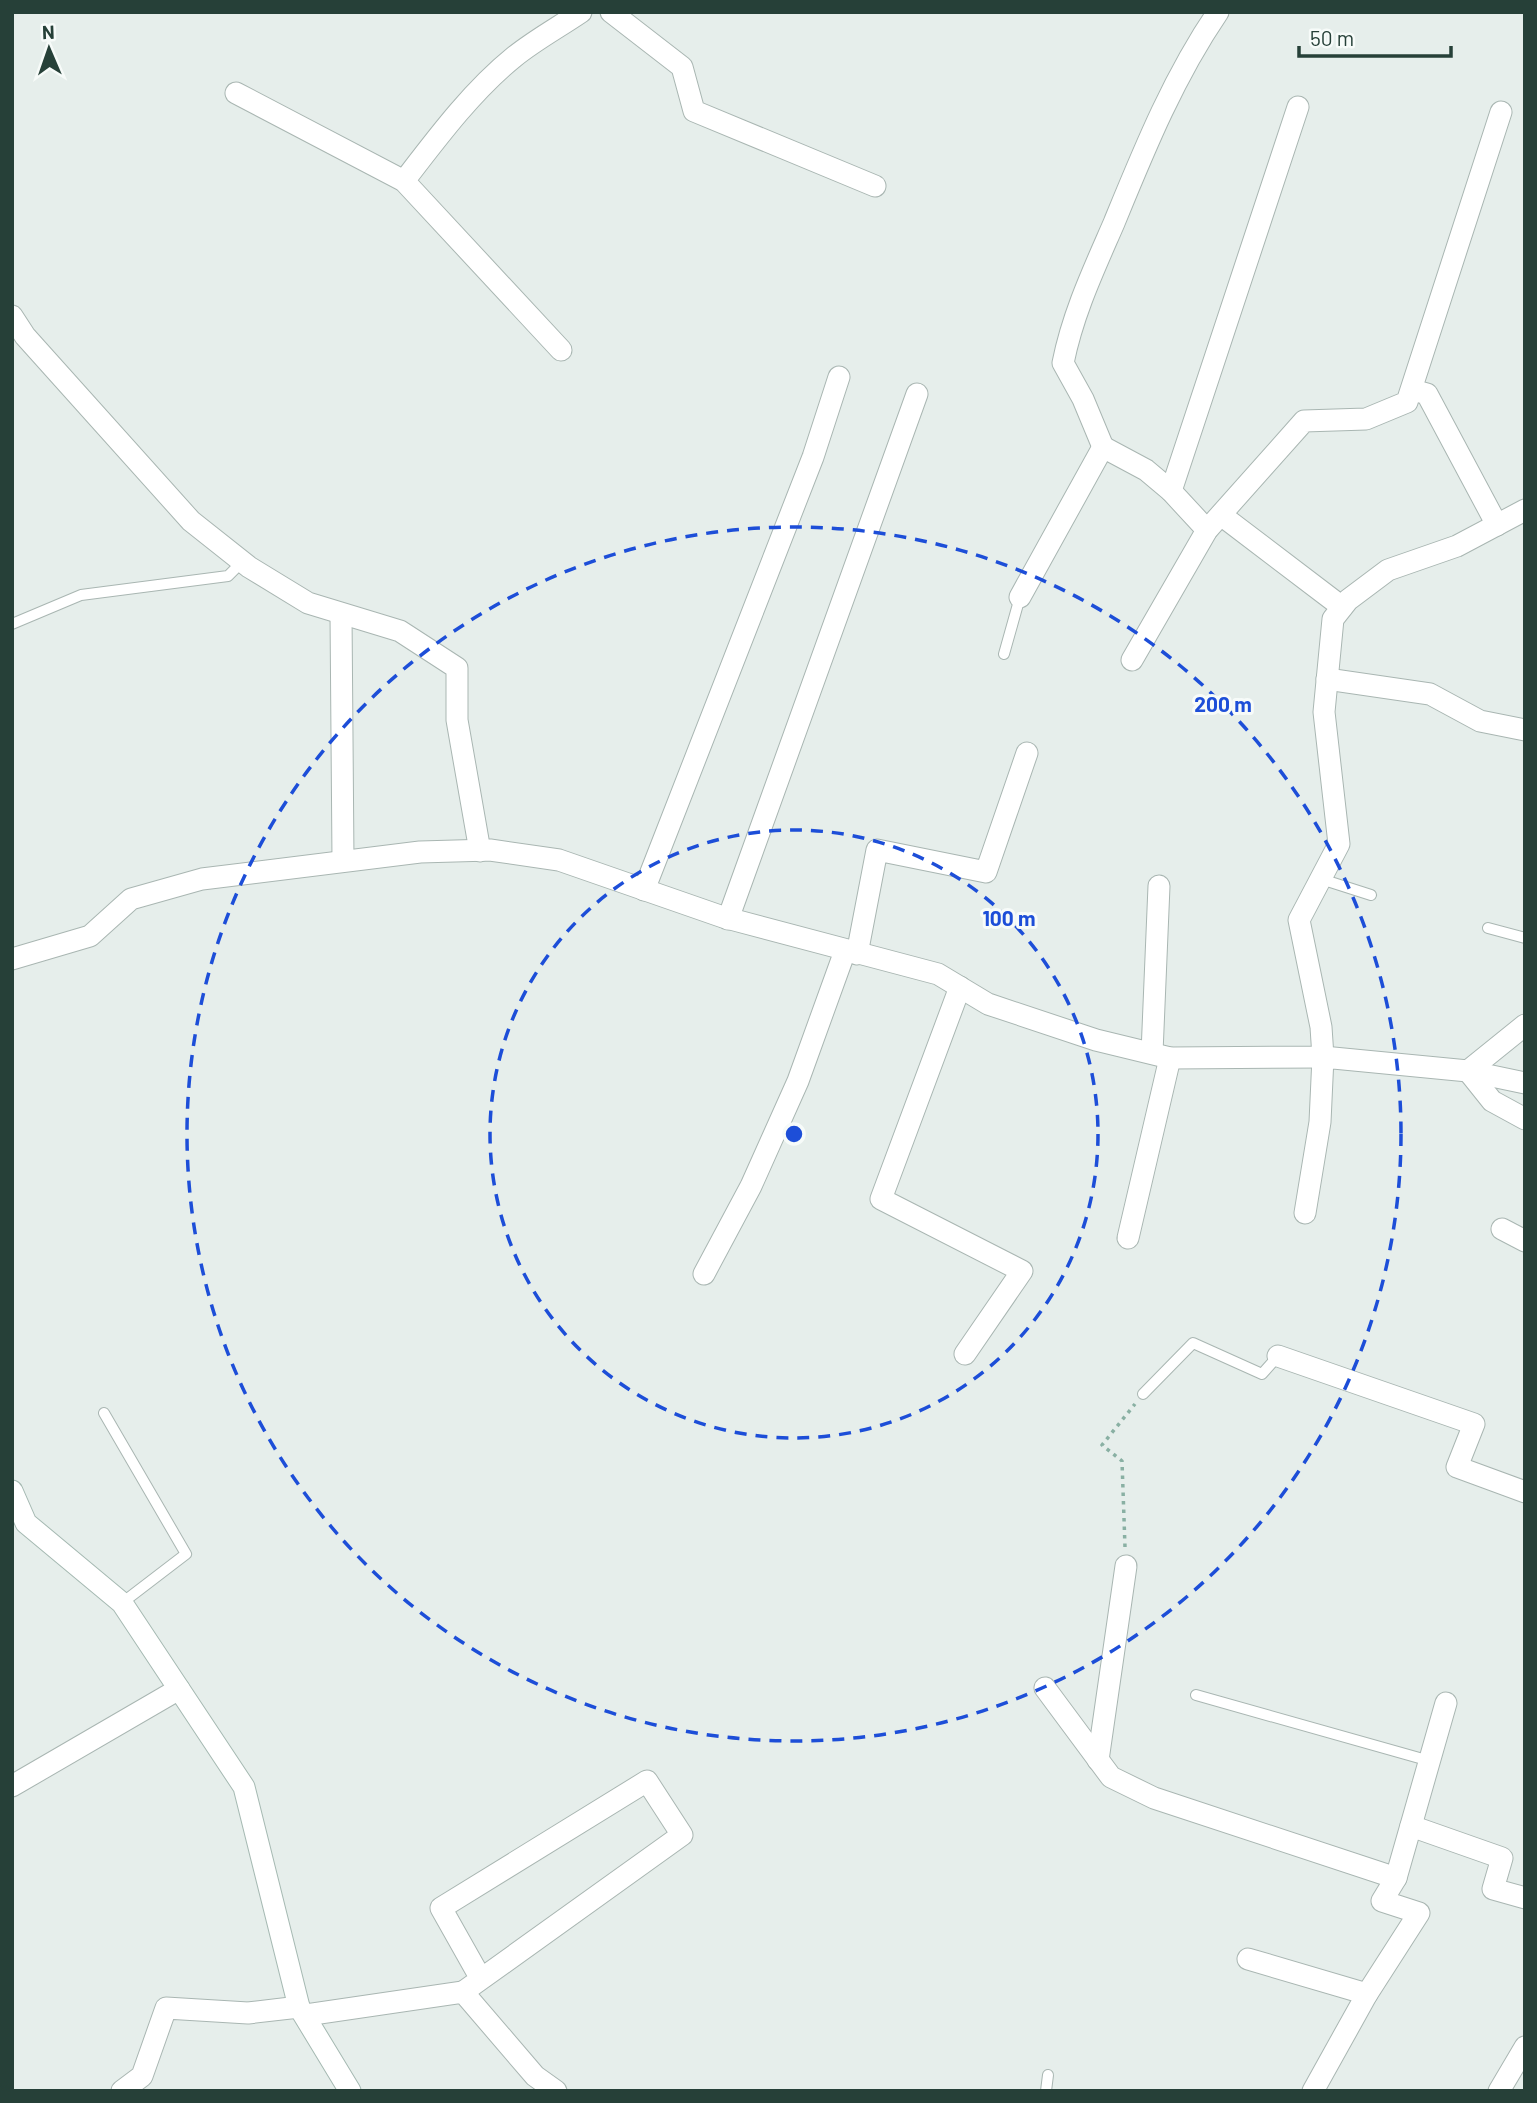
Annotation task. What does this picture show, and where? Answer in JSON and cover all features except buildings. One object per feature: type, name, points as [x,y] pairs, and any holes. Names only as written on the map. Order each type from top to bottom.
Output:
[{"type":"street","points":[[404,181],[441,133],[501,69],[514,57],[581,12]]},
{"type":"street","points":[[611,12],[682,67],[694,111],[875,186]]},
{"type":"street","points":[[1218,12],[1193,49],[1159,114],[1071,324],[1063,363],[1083,399],[1103,447],[1146,470],[1214,522],[1342,607]]},
{"type":"street","points":[[236,93],[404,181],[561,350]]},
{"type":"street","points":[[1171,491],[1298,107]]},
{"type":"street","points":[[1132,660],[1214,522],[1304,421],[1366,419],[1407,402],[1502,112]]},
{"type":"street","points":[[12,316],[25,336],[191,521],[242,562],[308,603],[400,631],[457,668],[457,720],[480,851]]},
{"type":"street","points":[[644,890],[808,470],[839,377]]},
{"type":"street","points":[[1413,390],[1427,394],[1497,525]]},
{"type":"street","points":[[728,919],[917,394]]},
{"type":"street","points":[[1020,597],[1103,447]]},
{"type":"street","points":[[1305,1213],[1320,1122],[1323,1057],[1321,1027],[1300,920],[1339,844],[1324,712],[1333,619],[1342,607],[1388,570],[1457,547],[1525,510]]},
{"type":"street","points":[[341,614],[343,860]]},
{"type":"street","points":[[1327,680],[1430,694],[1480,721],[1525,730]]},
{"type":"street","points":[[704,1274],[751,1186],[851,952],[877,850],[986,872],[1027,753]]},
{"type":"street","points":[[12,959],[90,936],[131,899],[202,878],[420,852],[480,851],[559,860],[728,919],[939,974],[988,1004],[1096,1040],[1161,1056],[1323,1057],[1468,1071],[1525,1083]]},
{"type":"street","points":[[1128,1238],[1161,1056],[1159,886]]},
{"type":"street","points":[[960,987],[881,1199],[1022,1272],[965,1354]]},
{"type":"street","points":[[1468,1071],[1525,1025]]},
{"type":"street","points":[[1468,1071],[1492,1101],[1525,1119]]},
{"type":"street","points":[[1502,1229],[1525,1241]]},
{"type":"street","points":[[1278,1356],[1474,1424],[1457,1467],[1525,1492]]},
{"type":"street","points":[[12,1491],[26,1523],[122,1603],[244,1787],[303,2011],[350,2091]]},
{"type":"street","points":[[1098,1760],[1126,1566]]},
{"type":"street","points":[[1045,1688],[1111,1777],[1154,1798],[1396,1878]]},
{"type":"street","points":[[12,1786],[179,1689]]},
{"type":"street","points":[[1313,2091],[1367,1994],[1419,1913],[1382,1900],[1396,1878],[1446,1703]]},
{"type":"street","points":[[122,2091],[142,2076],[166,2008],[248,2013],[303,2011],[463,1992],[682,1835],[647,1781],[441,1908],[481,1979]]},
{"type":"street","points":[[1411,1826],[1502,1858],[1493,1889],[1525,1898]]},
{"type":"street","points":[[1248,1959],[1367,1994]]},
{"type":"street","points":[[463,1992],[535,2076],[556,2091]]},
{"type":"street","points":[[1499,2091],[1525,2047]]},
{"type":"lane","points":[[12,624],[81,595],[228,576],[242,562]]},
{"type":"lane","points":[[1004,654],[1020,597]]},
{"type":"lane","points":[[1321,879],[1371,895]]},
{"type":"lane","points":[[1488,928],[1525,938]]},
{"type":"lane","points":[[1143,1394],[1193,1343],[1262,1374],[1278,1356]]},
{"type":"lane","points":[[104,1413],[186,1554],[122,1603]]},
{"type":"lane","points":[[1196,1695],[1430,1761]]},
{"type":"lane","points":[[1046,2091],[1048,2075]]},
{"type":"path","points":[[1126,1566],[1122,1461],[1102,1445],[1143,1394]]}]
